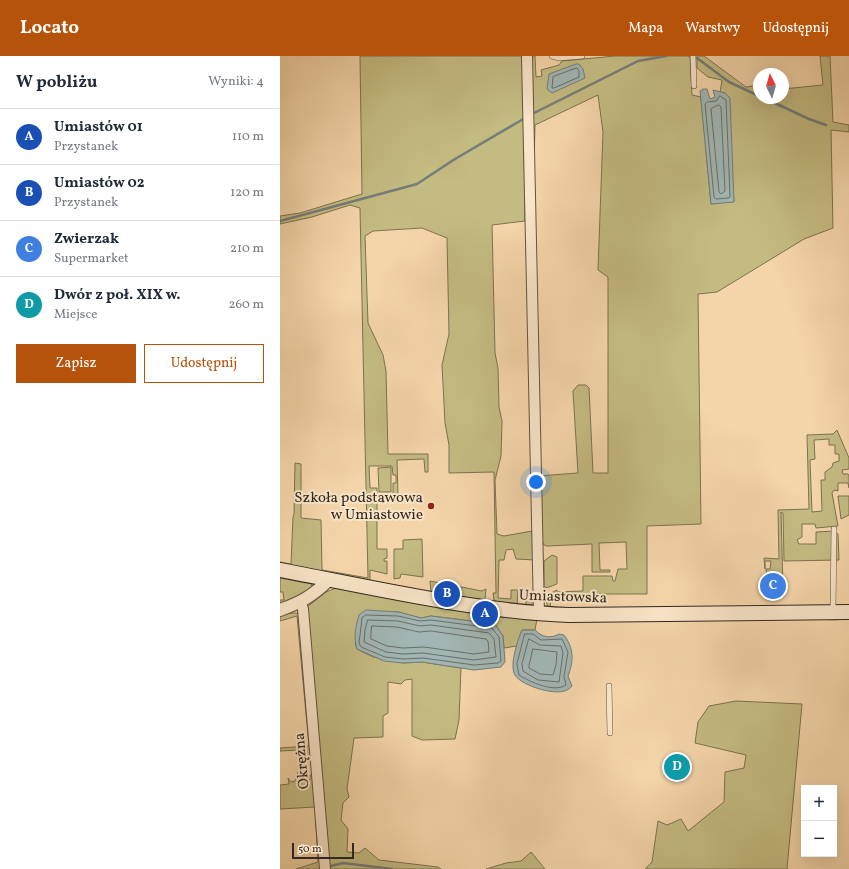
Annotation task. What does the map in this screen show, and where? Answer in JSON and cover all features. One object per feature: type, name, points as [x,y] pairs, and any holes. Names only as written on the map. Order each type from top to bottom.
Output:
[{"type":"main road","name":"Umiastowska","points":[[280,570],[453,602],[539,614],[849,612]]},
{"type":"street","points":[[527,56],[539,614]]},
{"type":"street","points":[[280,610],[301,603],[314,594],[329,580]]},
{"type":"street","name":"Okrężna","points":[[301,603],[303,609],[325,869]]},
{"type":"lane","points":[[552,56],[559,58],[582,56]]},
{"type":"lane","points":[[693,56],[694,86]]},
{"type":"lane","points":[[833,612],[834,529]]},
{"type":"lane","points":[[609,686],[610,733]]},
{"type":"shaded area","points":[[360,56],[523,56],[525,221],[492,225],[495,353],[498,368],[499,407],[502,421],[501,456],[495,480],[497,534],[504,536],[532,531],[535,560],[516,559],[513,549],[506,550],[504,560],[499,560],[498,598],[511,599],[511,590],[518,590],[517,605],[525,606],[527,599],[535,597],[532,608],[500,605],[494,600],[493,593],[496,593],[494,472],[449,473],[449,445],[445,423],[442,365],[449,334],[447,238],[422,228],[373,231],[365,236],[368,323],[383,355],[386,371],[388,454],[428,454],[428,472],[425,472],[424,459],[397,460],[398,495],[393,495],[393,483],[396,483],[396,475],[393,475],[392,466],[369,466],[370,488],[377,488],[377,549],[387,549],[387,558],[384,559],[384,561],[387,561],[387,574],[370,570],[370,581],[367,583],[280,565],[280,562],[291,564],[295,463],[301,464],[301,518],[321,520],[322,570],[368,578],[360,208],[350,205],[312,217],[280,224],[280,216],[300,213],[362,194]]},
{"type":"shaded area","points":[[532,56],[535,56],[536,77],[542,76],[541,70],[559,65],[562,61],[615,56],[690,56],[692,95],[701,97],[711,204],[734,201],[725,93],[720,92],[722,80],[708,77],[697,68],[697,56],[704,56],[746,87],[753,86],[753,104],[789,104],[789,88],[823,85],[820,56],[830,56],[833,122],[849,125],[849,132],[831,130],[833,228],[804,239],[717,292],[698,294],[701,524],[647,526],[647,594],[557,594],[557,600],[550,600],[551,610],[546,601],[548,596],[557,590],[557,592],[583,591],[583,576],[612,576],[613,581],[615,581],[618,569],[627,569],[626,542],[599,543],[600,570],[610,570],[610,572],[592,572],[592,544],[544,545],[542,541],[538,476],[578,473],[573,391],[578,385],[586,385],[589,388],[593,473],[608,473],[608,277],[598,270],[603,132],[598,95],[535,125],[534,167]]},
{"type":"shaded area","points":[[837,430],[849,458],[849,469],[842,470],[843,474],[848,474],[849,476],[849,488],[848,483],[838,483],[838,491],[834,490],[832,493],[838,526],[816,528],[815,524],[802,524],[802,537],[797,540],[799,544],[816,544],[816,532],[835,531],[838,534],[839,560],[784,561],[783,513],[781,512],[783,590],[778,592],[778,575],[767,575],[766,569],[770,569],[771,561],[765,561],[765,569],[764,558],[779,559],[778,510],[809,509],[807,435],[833,434]],"holes":[[[829,439],[829,445],[835,445],[835,454],[839,454],[839,461],[833,463],[832,467],[825,472],[825,480],[821,480],[822,511],[812,512],[810,460],[815,459],[814,440]]]},
{"type":"shaded area","points":[[391,467],[391,492],[379,492],[378,468]]},
{"type":"shaded area","points":[[838,496],[849,496],[849,515],[841,519]]},
{"type":"shaded area","points":[[422,539],[423,577],[401,574],[400,578],[394,579],[394,549],[403,549],[403,540]]},
{"type":"shaded area","points":[[552,555],[557,557],[557,584],[546,588],[544,586],[544,561]]},
{"type":"shaded area","points":[[283,575],[308,580],[312,583],[311,589],[280,606],[280,600],[284,600],[283,592],[280,592],[280,580]]},
{"type":"shaded area","points":[[430,581],[482,591],[486,589],[485,600],[450,596],[450,594],[446,593],[445,595],[431,592]]},
{"type":"shaded area","points":[[339,587],[486,615],[537,619],[535,630],[522,630],[517,646],[504,648],[503,636],[495,624],[431,616],[421,618],[398,612],[384,612],[355,643],[357,649],[373,657],[403,663],[422,662],[461,668],[459,720],[455,739],[422,740],[412,736],[412,679],[405,680],[401,684],[388,682],[388,713],[383,716],[383,737],[354,738],[347,789],[349,797],[343,803],[341,820],[348,829],[347,852],[359,853],[365,848],[379,860],[438,867],[441,869],[326,869],[306,608],[326,592]]},
{"type":"shaded area","points":[[290,613],[297,613],[301,616],[322,869],[296,869],[318,862],[315,807],[280,809],[280,785],[289,784],[288,778],[291,782],[295,781],[301,764],[303,764],[304,768],[302,769],[304,780],[310,780],[310,775],[312,775],[311,760],[305,760],[301,756],[300,750],[280,751],[280,748],[309,746],[297,616],[280,621],[280,616]]},
{"type":"shaded area","points":[[736,701],[802,704],[787,869],[645,869],[652,862],[658,821],[667,825],[681,819],[688,831],[724,802],[725,772],[744,768],[746,755],[695,743],[698,722],[709,706]]},
{"type":"shaded area","points":[[531,852],[545,869],[486,869],[506,863],[521,861]]},
{"type":"water","points":[[579,64],[583,69],[585,78],[552,93],[547,89],[549,74]]},
{"type":"water","points":[[707,89],[710,99],[715,97],[713,90],[725,93],[730,98],[734,202],[711,204],[700,91]]},
{"type":"water","points":[[366,610],[399,612],[421,618],[431,616],[495,624],[503,636],[505,662],[501,667],[474,670],[422,662],[403,663],[384,661],[357,649],[355,632],[357,623],[359,615]]},
{"type":"water","points":[[522,630],[535,630],[546,636],[559,634],[564,635],[570,645],[572,655],[568,676],[572,686],[565,691],[552,692],[529,685],[517,677],[514,673],[513,663]]},
{"type":"waterway","points":[[534,113],[638,61],[666,56]]},
{"type":"waterway","points":[[697,58],[729,82],[753,93]]},
{"type":"waterway","points":[[777,104],[826,125]]},
{"type":"waterway","points":[[280,221],[417,184],[455,159],[525,118]]},
{"type":"waterway","points":[[830,619],[837,619]]},
{"type":"waterway","points":[[327,867],[343,863],[392,869]]},
{"type":"place","name":"Szkoła podstawowa w Umiastowie","points":[[431,506]]},
{"type":"place","name":"Zwierzak","points":[[773,586]]},
{"type":"place","name":"Umiastów 02","points":[[447,594]]},
{"type":"place","name":"Umiastów 01","points":[[485,614]]},
{"type":"place","name":"Dwór z poł. XIX w.","points":[[677,767]]}]
